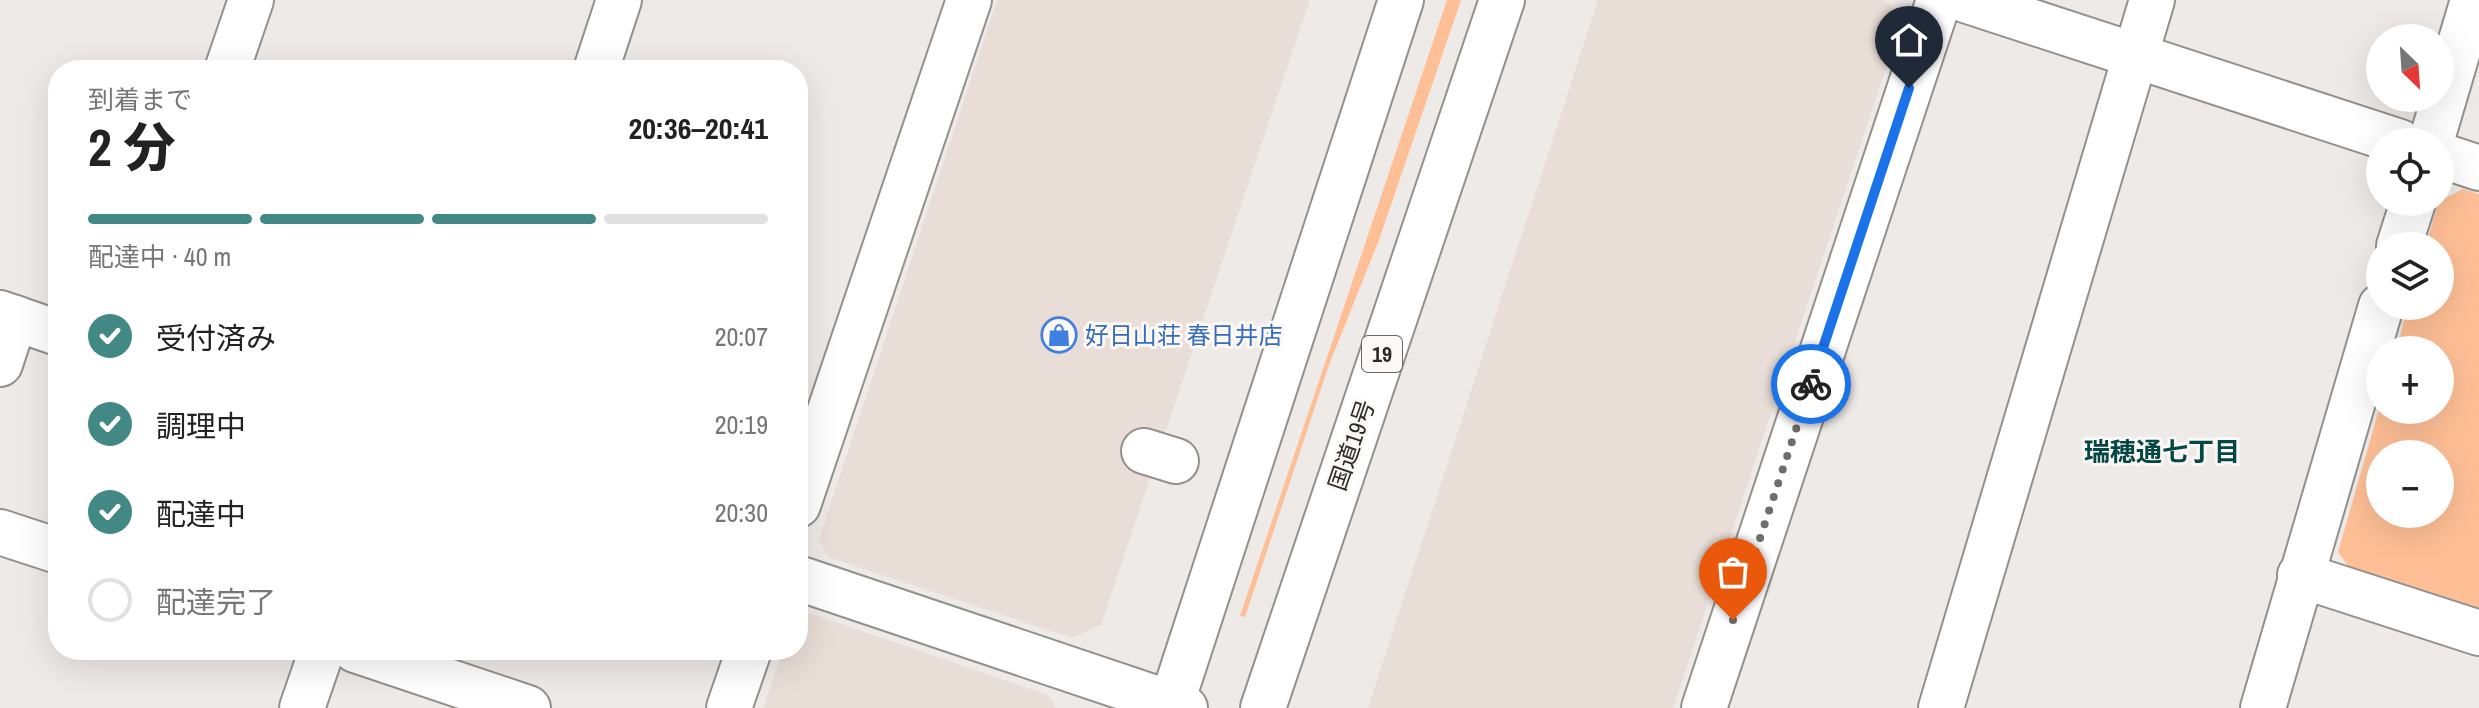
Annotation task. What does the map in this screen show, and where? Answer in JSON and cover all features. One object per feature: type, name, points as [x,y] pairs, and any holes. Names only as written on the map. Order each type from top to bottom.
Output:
[{"type":"main road","points":[[230,60],[251,0]]},
{"type":"main road","points":[[599,60],[619,0]]},
{"type":"main road","points":[[808,475],[969,0]]},
{"type":"main road","points":[[808,581],[1175,707],[1401,0]]},
{"type":"main road","name":"国道19号","points":[[1263,708],[1502,0]]},
{"type":"main road","points":[[1704,708],[1939,0]]},
{"type":"main road","points":[[1965,0],[2137,53],[2366,130]]},
{"type":"main road","points":[[1941,708],[2152,0]]},
{"type":"main road","points":[[2435,128],[2473,0]]},
{"type":"main road","points":[[2454,160],[2479,168]]},
{"type":"main road","points":[[0,364],[7,316],[48,330]]},
{"type":"main road","points":[[2263,708],[2377,320]]},
{"type":"main road","points":[[0,532],[48,548]]},
{"type":"main road","points":[[2300,575],[2479,633]]},
{"type":"main road","points":[[302,708],[319,660]]},
{"type":"main road","points":[[384,660],[519,707]]},
{"type":"main road","points":[[729,708],[746,660]]},
{"type":"shaded area","points":[[997,0],[1310,0],[1101,625],[1072,638],[828,557],[819,539]]},
{"type":"shaded area","points":[[1447,0],[1461,0],[1379,240],[1329,365],[1245,617],[1240,616]]},
{"type":"shaded area","points":[[1598,0],[1881,0],[1890,3],[1900,26],[1673,708],[1368,708]]},
{"type":"shaded area","points":[[2463,189],[2479,194],[2479,610],[2351,570],[2338,552],[2366,455],[2366,528],[2454,528],[2454,440],[2370,440],[2375,424],[2454,424],[2454,336],[2400,336],[2404,320],[2454,320],[2454,232],[2430,232],[2434,216],[2454,216],[2454,194]]},
{"type":"shaded area","points":[[808,614],[1048,695],[1056,708],[763,708],[780,660],[808,660]]},
{"type":"way so far","points":[[1733,620],[1811,384]]},
{"type":"place","name":"好日山荘 春日井店","points":[[1059,335]]},
{"type":"district","name":"瑞穂通七丁目","points":[[2162,451]]},
{"type":"route","points":[[1811,384],[1909,88]]}]
